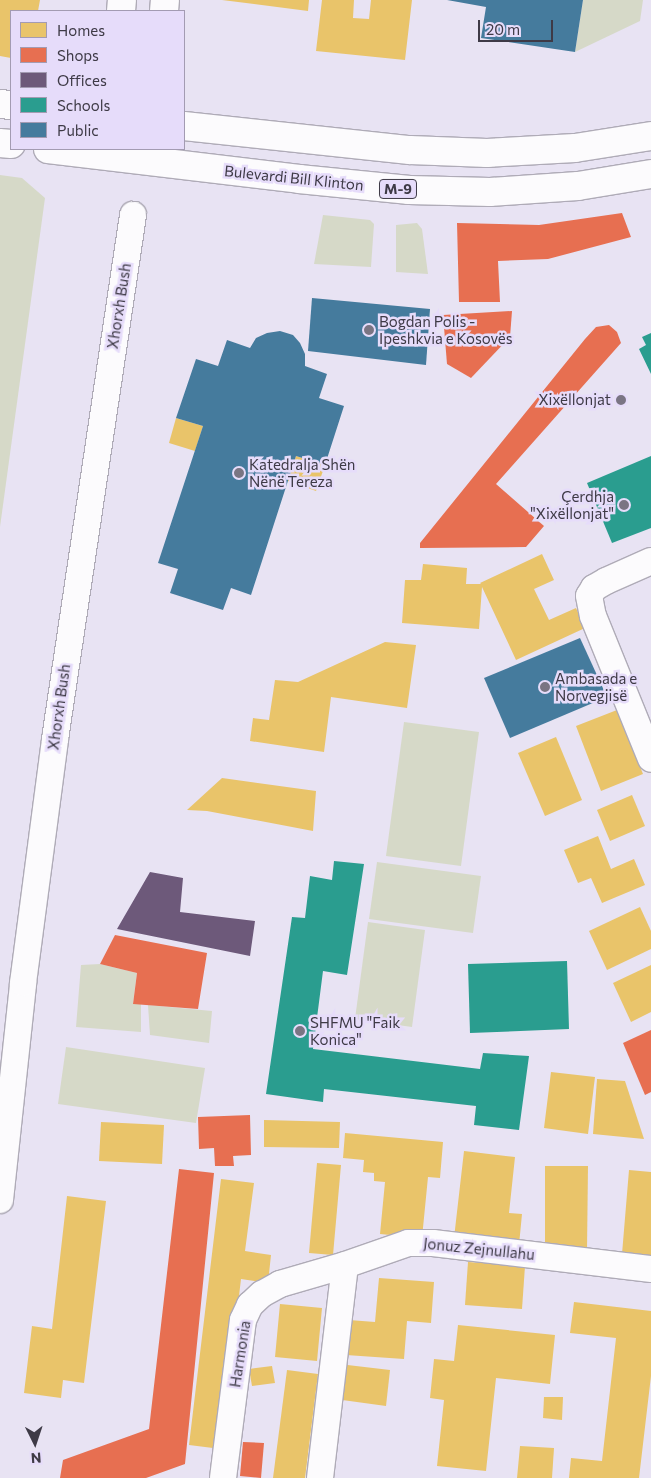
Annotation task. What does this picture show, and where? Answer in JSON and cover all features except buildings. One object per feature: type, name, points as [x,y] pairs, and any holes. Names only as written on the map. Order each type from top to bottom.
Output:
[{"type":"main road","points":[[185,126],[410,150],[487,153],[575,148],[651,136]]},
{"type":"main road","name":"M-9","points":[[66,150],[146,155]]},
{"type":"main road","name":"Bulevardi Bill Klinton","points":[[146,155],[410,190],[490,192],[578,186],[651,174]]},
{"type":"street","name":"Xhorxh Bush","points":[[0,1200],[23,983],[54,739],[133,215]]},
{"type":"street","points":[[651,560],[606,580],[594,588],[590,596],[593,616],[651,759]]},
{"type":"street","name":"Jonuz Zejnullahu","points":[[345,1265],[385,1249],[408,1243],[433,1242],[651,1269]]},
{"type":"street","points":[[320,1478],[345,1265]]},
{"type":"street","name":"Harmonia","points":[[223,1478],[243,1320],[250,1305],[262,1294],[280,1284],[345,1265]]},
{"type":"green space","points":[[583,0],[643,0],[640,21],[575,52]]},
{"type":"green space","points":[[0,175],[22,178],[45,198],[0,527]]},
{"type":"green space","points":[[323,215],[370,220],[374,224],[371,267],[314,264]]},
{"type":"green space","points":[[417,223],[422,229],[428,274],[396,272],[396,225]]},
{"type":"green space","points":[[404,722],[479,732],[461,866],[386,856]]},
{"type":"green space","points":[[377,862],[481,876],[473,933],[369,919]]},
{"type":"green space","points":[[368,922],[425,930],[412,1027],[355,1019]]},
{"type":"green space","points":[[100,964],[137,973],[133,1003],[141,1004],[141,1032],[76,1027],[81,965]]},
{"type":"green space","points":[[148,1005],[212,1011],[209,1043],[150,1035]]},
{"type":"green space","points":[[66,1047],[205,1068],[196,1123],[58,1104]]},
{"type":"place","name":"Bogdan Polis - Ipeshkvia e Kosovës","points":[[369,330]]},
{"type":"place","name":"Xixëllonjat","points":[[621,400]]},
{"type":"place","name":"Katedralja Shën Nënë Tereza","points":[[239,473]]},
{"type":"place","name":"Çerdhja \"Xixëllonjat\"","points":[[624,505]]},
{"type":"place","name":"Ambasada e Norvegjisë","points":[[545,687]]},
{"type":"place","name":"SHFMU \"Faik Konica\"","points":[[300,1031]]}]
